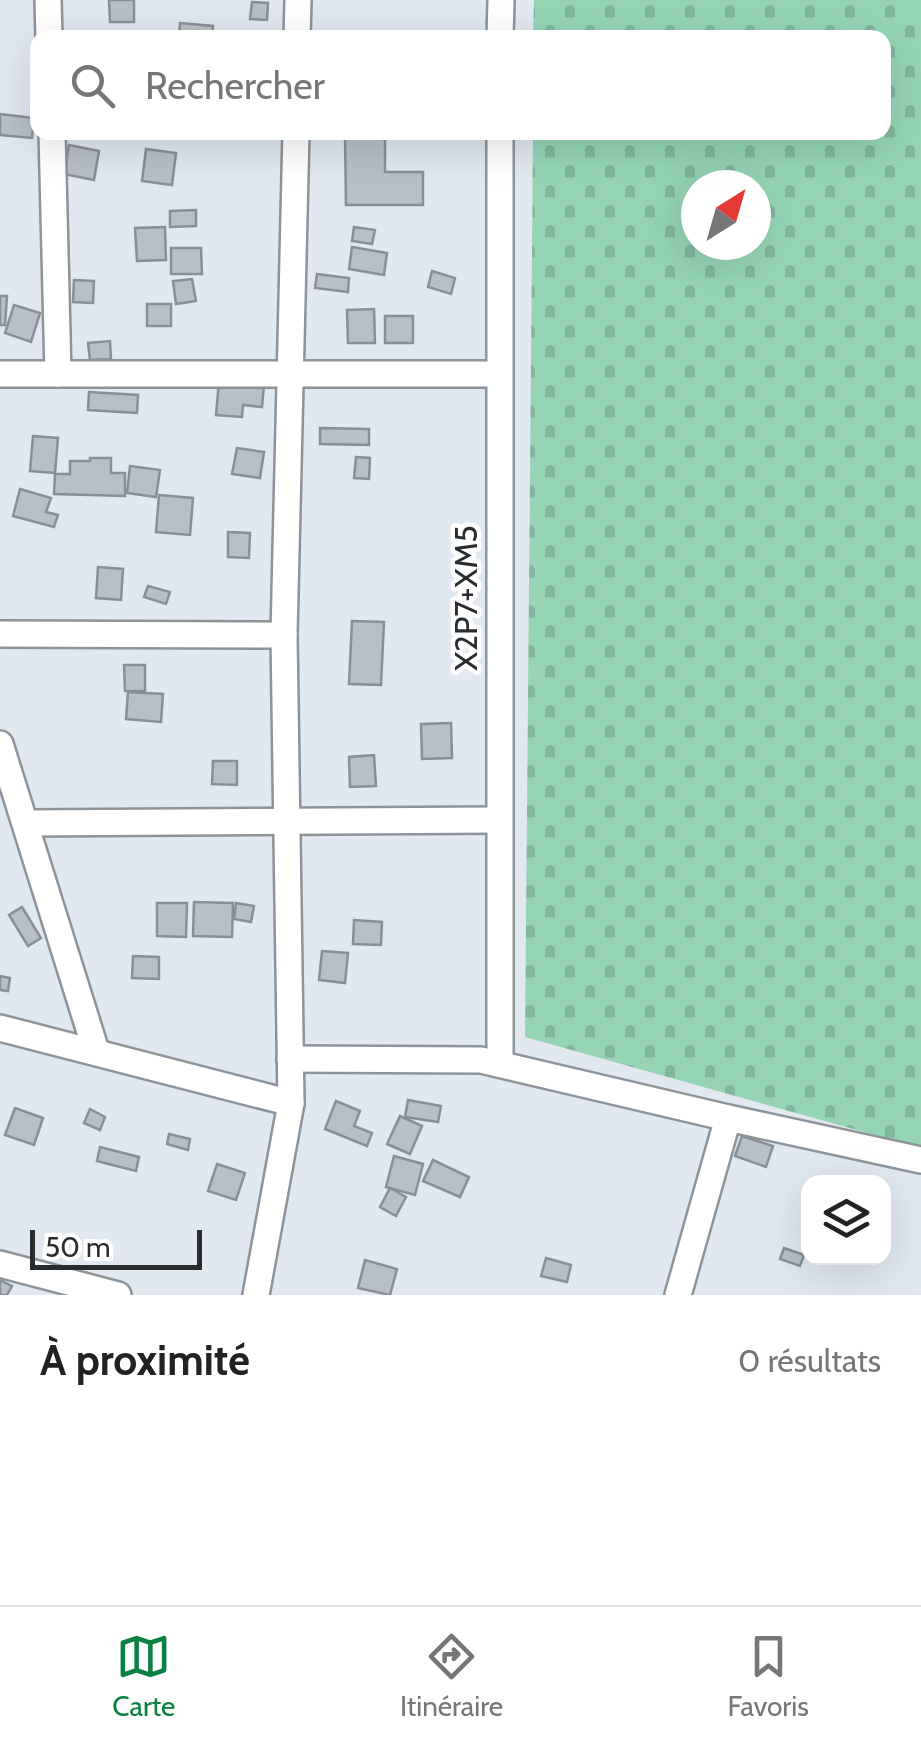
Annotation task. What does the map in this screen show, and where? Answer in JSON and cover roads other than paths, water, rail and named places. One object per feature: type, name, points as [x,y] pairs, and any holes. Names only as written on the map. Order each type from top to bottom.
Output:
[{"type":"street","points":[[48,0],[49,30]]},
{"type":"street","points":[[297,30],[298,0]]},
{"type":"street","points":[[500,0],[500,30]]},
{"type":"street","points":[[52,140],[58,374]]},
{"type":"street","points":[[256,1295],[290,1103],[284,635],[296,140]]},
{"type":"street","name":"X2P7+XM5","points":[[500,140],[500,1064]]},
{"type":"street","points":[[0,374],[499,374]]},
{"type":"street","points":[[0,634],[284,635]]},
{"type":"street","points":[[0,744],[96,1051]]},
{"type":"street","points":[[27,823],[498,820]]},
{"type":"street","points":[[0,1028],[290,1103]]},
{"type":"street","points":[[290,1059],[481,1060],[921,1160]]},
{"type":"street","points":[[678,1295],[728,1118]]},
{"type":"street","points":[[0,1264],[118,1295]]}]
